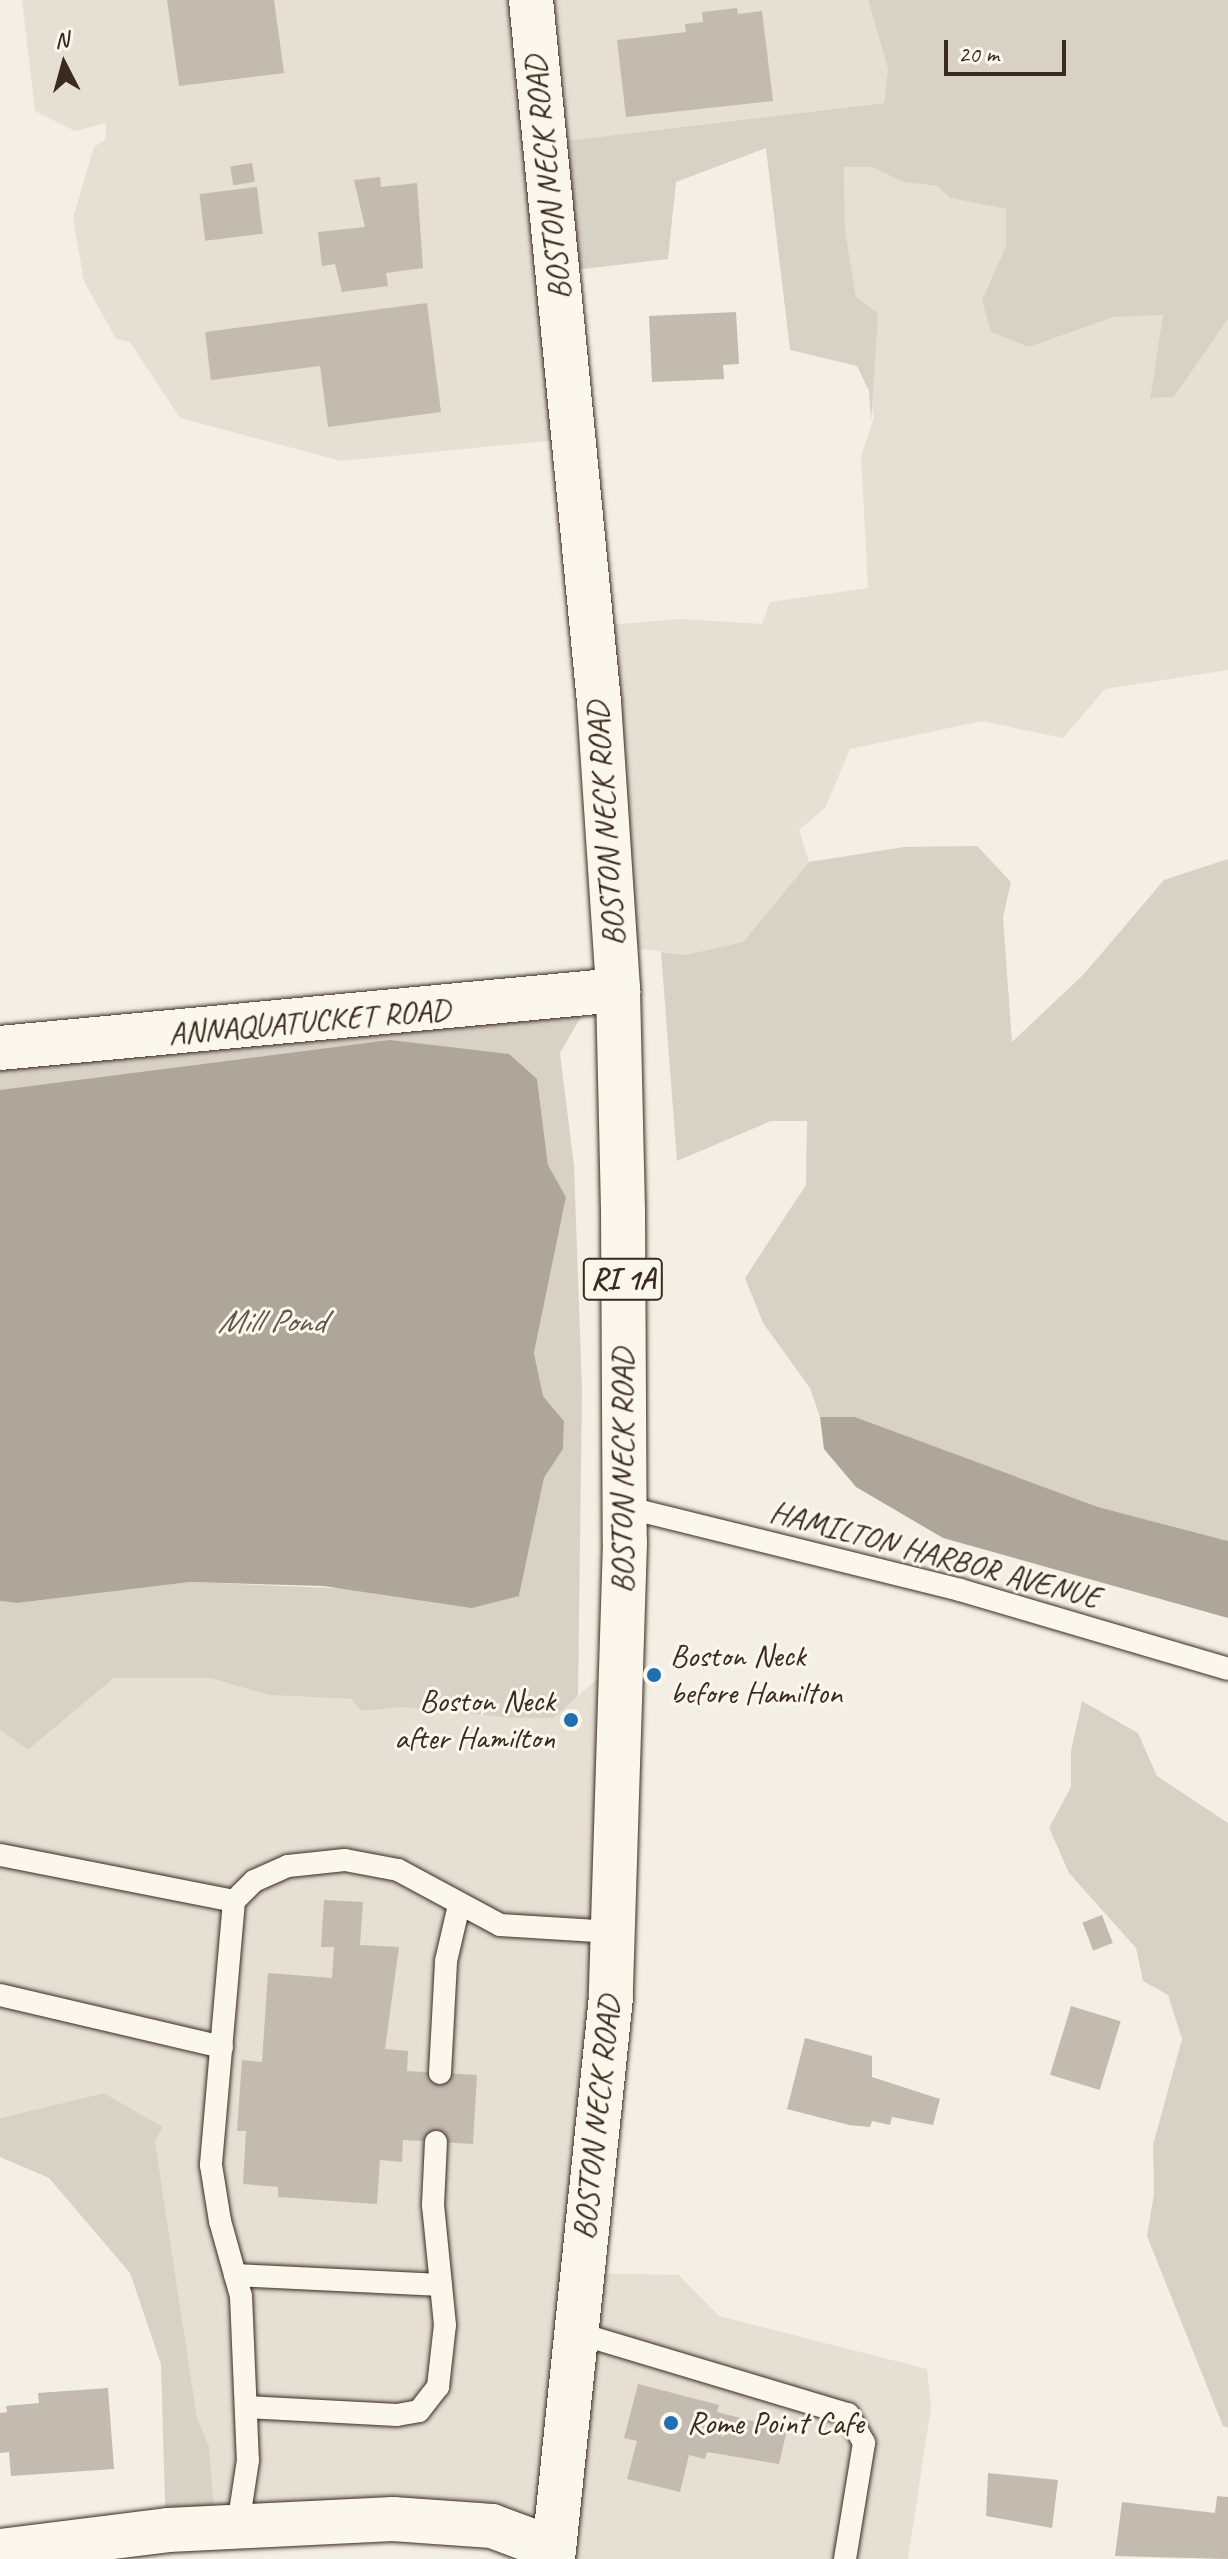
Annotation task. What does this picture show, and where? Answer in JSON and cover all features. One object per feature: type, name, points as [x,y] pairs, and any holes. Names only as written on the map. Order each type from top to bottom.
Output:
[{"type":"main road","name":"BOSTON NECK ROAD","points":[[531,0],[599,702],[618,990],[625,1507],[611,1997],[553,2554]]},
{"type":"main road","name":"ANNAQUATUCKET ROAD","points":[[0,1048],[618,990]]},
{"type":"main road","points":[[0,2551],[238,2525],[456,2520],[524,2534],[553,2554]]},
{"type":"lane","name":"HAMILTON HARBOR AVENUE","points":[[625,1507],[960,1590],[1228,1669]]},
{"type":"lane","points":[[0,1855],[234,1901]]},
{"type":"lane","points":[[238,2525],[248,2460],[241,2296],[211,2165],[234,1901],[254,1881],[288,1866],[345,1860],[398,1870],[500,1925],[613,1932]]},
{"type":"lane","points":[[440,2073],[446,1961],[459,1905]]},
{"type":"lane","points":[[0,1995],[222,2047]]},
{"type":"lane","points":[[246,2407],[397,2415],[419,2411],[438,2387],[445,2325],[433,2205],[436,2142]]},
{"type":"lane","points":[[235,2275],[441,2285]]},
{"type":"lane","points":[[574,2332],[848,2414],[864,2443],[845,2559]]},
{"type":"shaded area","points":[[22,0],[868,0],[888,69],[884,103],[548,143],[567,439],[341,461],[180,418],[130,342],[116,339],[84,281],[73,218],[94,147],[106,139],[106,123],[75,131],[35,111]]},
{"type":"shaded area","points":[[868,0],[1228,0],[1228,319],[1174,397],[1150,398],[1163,315],[1114,317],[1029,347],[991,332],[982,300],[1006,246],[1006,209],[950,198],[937,186],[903,182],[872,167],[844,167],[845,230],[856,297],[878,313],[871,422],[869,391],[857,366],[790,350],[766,148],[676,182],[668,259],[557,272],[548,143],[884,103],[888,69]]},
{"type":"shaded area","points":[[844,166],[872,167],[903,182],[937,186],[950,198],[1007,209],[1006,246],[982,300],[1029,347],[1114,317],[1163,315],[1150,398],[1174,397],[1228,319],[1228,670],[1105,689],[1063,738],[982,721],[850,749],[825,808],[799,830],[809,862],[743,942],[685,955],[613,945],[594,626],[681,619],[762,624],[770,602],[868,588],[861,456],[874,418],[845,230]]},
{"type":"shaded area","points":[[977,846],[1011,882],[1003,917],[1012,1042],[1084,974],[1164,880],[1228,859],[1228,1541],[1098,1507],[855,1417],[820,1417],[810,1388],[763,1323],[745,1278],[806,1185],[807,1121],[771,1121],[677,1161],[661,952],[685,955],[743,942],[809,862],[904,847]]},
{"type":"shaded area","points":[[589,1003],[560,1053],[574,1166],[582,1391],[578,1696],[554,1718],[514,1718],[403,1707],[362,1711],[351,1699],[268,1695],[211,1678],[114,1678],[28,1750],[0,1730],[0,1601],[17,1603],[190,1582],[519,1596],[544,1478],[563,1449],[564,1421],[543,1396],[534,1353],[566,1197],[548,1165],[537,1079],[0,1090],[0,1043]]},
{"type":"shaded area","points":[[621,1657],[592,2273],[679,2275],[719,2316],[927,2369],[931,2407],[908,2559],[560,2559],[561,2533],[216,2529],[209,2446],[197,2418],[155,2141],[163,2127],[104,2093],[0,2118],[0,1730],[28,1750],[114,1678],[211,1678],[268,1695],[351,1699],[362,1711],[403,1707],[554,1718]]},
{"type":"shaded area","points":[[1082,1701],[1138,1733],[1157,1776],[1228,1823],[1228,2428],[1223,2426],[1147,2236],[1154,2194],[1153,2145],[1182,2039],[1168,1995],[1143,1981],[1136,1948],[1069,1873],[1049,1828],[1071,1787],[1071,1751]]},
{"type":"shaded area","points":[[104,2093],[163,2127],[155,2141],[197,2418],[209,2446],[216,2529],[166,2537],[161,2364],[130,2273],[49,2178],[0,2157],[0,2118]]},
{"type":"water","name":"Mill Pond","points":[[390,1040],[509,1054],[537,1079],[548,1165],[566,1197],[534,1353],[543,1396],[564,1421],[563,1449],[544,1478],[519,1596],[472,1608],[323,1586],[190,1582],[17,1603],[0,1601],[0,1090]]},
{"type":"water","points":[[820,1417],[855,1417],[1098,1507],[1228,1541],[1228,1618],[943,1538],[856,1487],[824,1449]]},
{"type":"building","points":[[167,0],[274,0],[284,73],[179,86]]},
{"type":"building","points":[[737,8],[738,14],[762,11],[773,101],[626,117],[617,40],[686,32],[685,24],[703,22],[702,12]]},
{"type":"building","points":[[252,163],[255,182],[233,185],[230,166]]},
{"type":"building","points":[[380,177],[381,187],[417,183],[423,268],[386,273],[388,286],[342,292],[335,264],[322,266],[318,232],[365,227],[354,180]]},
{"type":"building","points":[[257,187],[263,234],[205,241],[199,194]]},
{"type":"building","points":[[427,303],[441,412],[328,427],[320,366],[211,380],[205,332]]},
{"type":"building","points":[[736,312],[739,364],[723,365],[724,379],[652,382],[649,316]]},
{"type":"building","points":[[324,1900],[363,1902],[360,1945],[399,1947],[385,2049],[408,2051],[407,2071],[477,2075],[473,2144],[403,2140],[402,2162],[380,2160],[377,2204],[278,2197],[278,2187],[243,2184],[246,2131],[237,2131],[242,2060],[262,2062],[268,1973],[332,1978],[334,1947],[321,1947]]},
{"type":"building","points":[[1102,1915],[1113,1943],[1093,1951],[1082,1923]]},
{"type":"building","points":[[1071,2006],[1121,2021],[1100,2090],[1050,2075]]},
{"type":"building","points":[[805,2038],[872,2056],[872,2077],[940,2099],[933,2125],[892,2117],[890,2125],[872,2121],[870,2127],[849,2125],[787,2109]]},
{"type":"building","points":[[638,2384],[719,2405],[717,2412],[787,2430],[779,2464],[707,2452],[705,2459],[689,2455],[680,2492],[627,2479],[637,2441],[624,2438]]},
{"type":"building","points":[[108,2388],[114,2469],[11,2476],[9,2452],[0,2453],[0,2413],[7,2412],[6,2406],[39,2403],[38,2393]]},
{"type":"building","points":[[988,2473],[1058,2480],[1052,2528],[986,2516]]},
{"type":"building","points":[[1217,2496],[1228,2497],[1228,2559],[1115,2556],[1122,2502],[1215,2513]]},
{"type":"place","name":"Boston Neck before Hamilton","points":[[654,1675]]},
{"type":"place","name":"Boston Neck after Hamilton","points":[[571,1720]]},
{"type":"place","name":"Rome Point Cafe","points":[[671,2423]]}]
